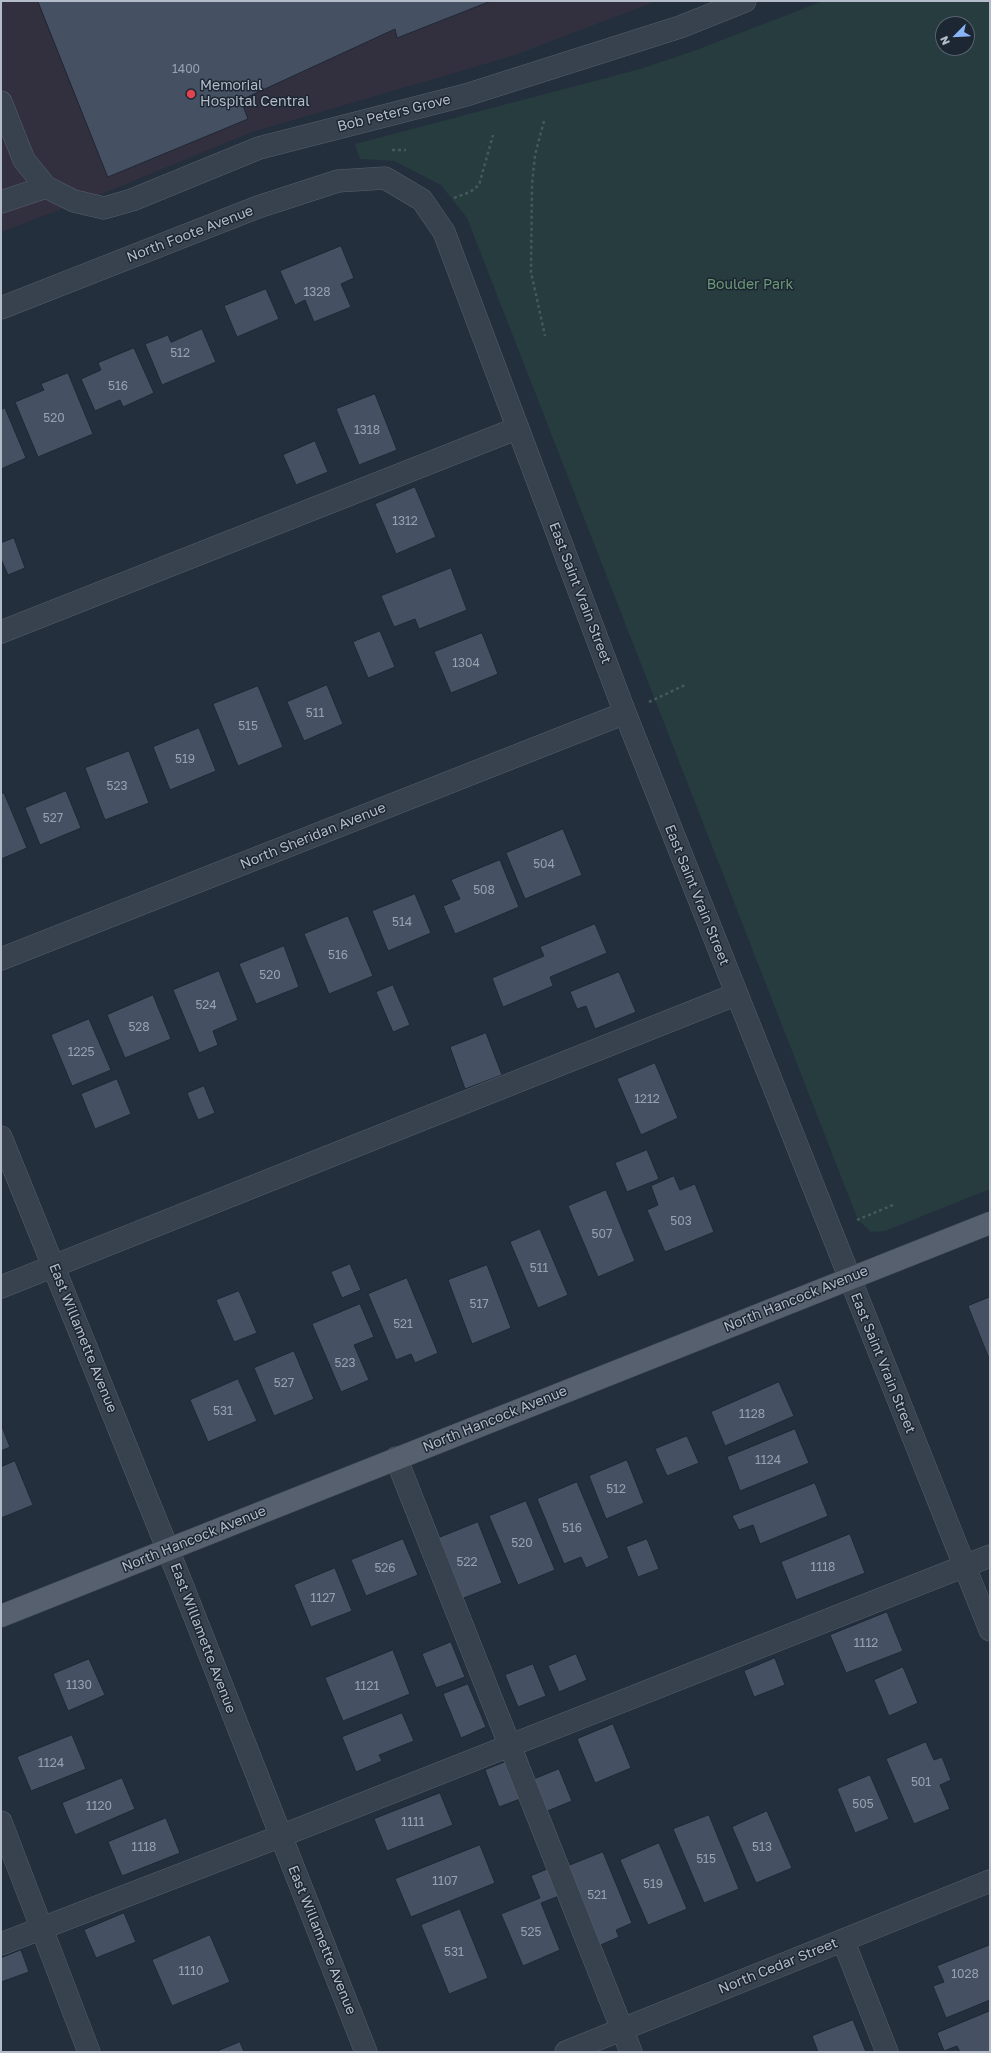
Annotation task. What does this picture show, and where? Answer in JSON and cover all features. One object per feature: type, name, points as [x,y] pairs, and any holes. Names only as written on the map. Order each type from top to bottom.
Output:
[{"type":"main road","name":"North Hancock Avenue","points":[[1,1616],[990,1223]]},
{"type":"street","name":"Bob Peters Grove","points":[[46,187],[74,201],[104,208],[132,200],[259,148],[466,95],[680,26],[745,1]]},
{"type":"street","points":[[1,102],[24,160],[46,187],[1,202]]},
{"type":"street","name":"North Foote Avenue","points":[[1,308],[258,207],[338,181],[385,178]]},
{"type":"street","name":"East Saint Vrain Street","points":[[385,178],[422,200],[444,232],[625,713],[990,1630]]},
{"type":"street","points":[[1,632],[518,428]]},
{"type":"street","name":"North Sheridan Avenue","points":[[1,959],[625,713]]},
{"type":"street","points":[[1,1287],[737,994]]},
{"type":"street","name":"East Willamette Avenue","points":[[1,1137],[168,1549],[366,2052]]},
{"type":"street","points":[[396,1458],[630,2052]]},
{"type":"street","points":[[1,1944],[281,1836],[990,1556]]},
{"type":"street","points":[[1,1822],[89,2052]]},
{"type":"street","name":"North Cedar Street","points":[[566,2052],[990,1881]]},
{"type":"street","points":[[842,1940],[887,2052]]},
{"type":"path","points":[[544,121],[535,155],[532,185],[531,272],[545,336]]},
{"type":"path","points":[[452,199],[470,192],[479,185],[493,135]]},
{"type":"path","points":[[625,713],[685,685]]},
{"type":"path","points":[[831,1232],[893,1205]]},
{"type":"shaded area","name":"Memorial Hospital Central","points":[[1,1],[657,1],[512,56],[252,132],[114,189],[1,232]]},
{"type":"green space","name":"Boulder Park","points":[[823,1],[990,1],[990,1189],[885,1231],[871,1232],[858,1220],[467,218],[441,185],[394,161],[360,159],[355,144],[640,69],[691,52]]},
{"type":"building","points":[[38,1],[491,1],[397,38],[395,29],[241,100],[248,119],[108,177]]},
{"type":"building","points":[[341,246],[354,278],[341,284],[351,307],[314,322],[305,300],[295,305],[280,271]]},
{"type":"building","points":[[266,289],[279,319],[237,337],[224,306]]},
{"type":"building","points":[[202,329],[216,362],[162,385],[145,344],[168,335],[171,342]]},
{"type":"building","points":[[134,348],[154,393],[123,407],[120,400],[95,411],[81,379],[101,370],[98,363]]},
{"type":"building","points":[[68,373],[93,434],[38,457],[15,402],[44,390],[41,384]]},
{"type":"building","points":[[375,394],[397,450],[359,465],[336,409]]},
{"type":"building","points":[[5,408],[26,458],[1,469],[1,410]]},
{"type":"building","points":[[315,441],[328,472],[296,485],[283,455]]},
{"type":"building","points":[[415,487],[436,537],[396,554],[375,504]]},
{"type":"building","points":[[14,538],[25,568],[8,575],[1,559],[1,543]]},
{"type":"building","points":[[451,568],[467,610],[419,629],[415,619],[394,627],[381,596]]},
{"type":"building","points":[[380,631],[395,667],[368,678],[353,642]]},
{"type":"building","points":[[482,633],[498,674],[451,693],[434,652]]},
{"type":"building","points":[[327,685],[343,724],[304,741],[287,702]]},
{"type":"building","points":[[258,686],[283,747],[238,766],[213,704]]},
{"type":"building","points":[[199,728],[216,771],[170,790],[153,747]]},
{"type":"building","points":[[129,751],[149,803],[105,820],[85,768]]},
{"type":"building","points":[[66,791],[81,828],[40,845],[25,808]]},
{"type":"building","points":[[4,793],[27,848],[1,859],[1,794]]},
{"type":"building","points":[[563,829],[582,875],[525,899],[506,853]]},
{"type":"building","points":[[500,860],[519,907],[455,934],[443,906],[460,899],[451,880]]},
{"type":"building","points":[[415,894],[431,933],[388,951],[372,911]]},
{"type":"building","points":[[348,916],[373,976],[329,994],[304,934]]},
{"type":"building","points":[[595,924],[607,953],[550,977],[553,986],[503,1007],[492,978],[544,956],[540,947]]},
{"type":"building","points":[[284,946],[299,987],[256,1004],[239,964]]},
{"type":"building","points":[[219,971],[238,1020],[213,1031],[218,1045],[199,1053],[173,990]]},
{"type":"building","points":[[619,972],[636,1012],[595,1029],[586,1006],[577,1009],[570,992]]},
{"type":"building","points":[[393,985],[410,1025],[393,1032],[376,992]]},
{"type":"building","points":[[153,995],[171,1039],[125,1058],[107,1015]]},
{"type":"building","points":[[89,1019],[111,1070],[72,1086],[51,1035]]},
{"type":"building","points":[[486,1033],[502,1075],[465,1089],[450,1047]]},
{"type":"building","points":[[655,1063],[678,1118],[641,1135],[617,1079]]},
{"type":"building","points":[[117,1079],[131,1114],[95,1129],[81,1094]]},
{"type":"building","points":[[204,1086],[215,1113],[198,1120],[187,1093]]},
{"type":"building","points":[[647,1150],[659,1179],[627,1192],[615,1163]]},
{"type":"building","points":[[674,1176],[680,1190],[695,1184],[714,1232],[665,1252],[647,1210],[658,1205],[651,1186]]},
{"type":"building","points":[[606,1190],[635,1261],[598,1277],[568,1206]]},
{"type":"building","points":[[540,1229],[568,1295],[538,1308],[510,1242]]},
{"type":"building","points":[[350,1264],[361,1290],[342,1298],[331,1272]]},
{"type":"building","points":[[487,1265],[511,1328],[472,1344],[448,1280]]},
{"type":"building","points":[[407,1278],[438,1353],[415,1363],[411,1354],[396,1360],[368,1294]]},
{"type":"building","points":[[239,1291],[257,1333],[234,1342],[216,1300]]},
{"type":"building","points":[[990,1297],[990,1361],[968,1306]]},
{"type":"building","points":[[360,1304],[374,1337],[354,1345],[369,1380],[341,1392],[312,1324]]},
{"type":"building","points":[[294,1351],[314,1399],[274,1416],[254,1368]]},
{"type":"building","points":[[238,1379],[257,1421],[208,1442],[190,1400]]},
{"type":"building","points":[[779,1382],[794,1416],[725,1446],[711,1412]]},
{"type":"building","points":[[1,1424],[10,1447],[1,1451]]},
{"type":"building","points":[[795,1429],[809,1463],[740,1491],[727,1457]]},
{"type":"building","points":[[687,1436],[699,1463],[667,1476],[655,1449]]},
{"type":"building","points":[[627,1460],[644,1503],[606,1519],[589,1476]]},
{"type":"building","points":[[15,1461],[33,1505],[1,1518],[1,1467]]},
{"type":"building","points":[[577,1482],[609,1558],[586,1568],[581,1557],[564,1564],[537,1499]]},
{"type":"building","points":[[815,1483],[828,1516],[760,1544],[753,1525],[739,1530],[732,1516]]},
{"type":"building","points":[[526,1501],[555,1570],[518,1585],[489,1516]]},
{"type":"building","points":[[478,1522],[502,1583],[456,1601],[431,1541]]},
{"type":"building","points":[[850,1534],[865,1573],[796,1600],[781,1562]]},
{"type":"building","points":[[403,1539],[418,1575],[366,1596],[351,1560]]},
{"type":"building","points":[[647,1539],[659,1569],[638,1577],[626,1547]]},
{"type":"building","points":[[335,1568],[352,1611],[311,1627],[294,1585]]},
{"type":"building","points":[[887,1612],[903,1651],[846,1673],[830,1635]]},
{"type":"building","points":[[451,1642],[465,1677],[436,1688],[422,1654]]},
{"type":"building","points":[[393,1650],[410,1694],[343,1721],[325,1678]]},
{"type":"building","points":[[576,1654],[587,1680],[559,1692],[548,1666]]},
{"type":"building","points":[[775,1658],[785,1685],[754,1697],[744,1671]]},
{"type":"building","points":[[89,1659],[105,1695],[68,1711],[53,1674]]},
{"type":"building","points":[[533,1664],[546,1696],[518,1707],[505,1675]]},
{"type":"building","points":[[903,1667],[918,1703],[889,1716],[874,1680]]},
{"type":"building","points":[[468,1684],[486,1727],[461,1738],[443,1694]]},
{"type":"building","points":[[402,1713],[414,1741],[379,1755],[382,1761],[356,1772],[342,1737]]},
{"type":"building","points":[[613,1724],[631,1768],[595,1783],[577,1739]]},
{"type":"building","points":[[72,1735],[86,1769],[31,1791],[17,1757]]},
{"type":"building","points":[[926,1742],[934,1760],[942,1757],[951,1780],[940,1785],[950,1809],[914,1824],[886,1759]]},
{"type":"building","points":[[505,1762],[520,1799],[499,1807],[485,1770]]},
{"type":"building","points":[[559,1769],[572,1801],[545,1812],[532,1780]]},
{"type":"building","points":[[870,1775],[889,1819],[855,1833],[837,1789]]},
{"type":"building","points":[[122,1778],[135,1809],[75,1835],[62,1803]]},
{"type":"building","points":[[440,1793],[453,1825],[387,1851],[374,1819]]},
{"type":"building","points":[[767,1811],[792,1868],[756,1883],[732,1827]]},
{"type":"building","points":[[709,1815],[739,1889],[704,1903],[673,1829]]},
{"type":"building","points":[[166,1818],[180,1853],[122,1876],[108,1842]]},
{"type":"building","points":[[659,1843],[687,1909],[648,1925],[620,1860]]},
{"type":"building","points":[[480,1845],[495,1883],[411,1917],[395,1879]]},
{"type":"building","points":[[603,1852],[632,1923],[616,1930],[619,1937],[596,1947],[563,1868]]},
{"type":"building","points":[[548,1869],[559,1896],[541,1903],[560,1950],[523,1966],[501,1914],[540,1898],[531,1876]]},
{"type":"building","points":[[460,1909],[488,1978],[449,1994],[421,1925]]},
{"type":"building","points":[[124,1913],[136,1942],[96,1958],[84,1930]]},
{"type":"building","points":[[210,1935],[230,1982],[172,2006],[152,1960]]},
{"type":"building","points":[[990,1945],[990,2000],[946,2018],[933,1986],[944,1982],[937,1966]]},
{"type":"building","points":[[21,1950],[29,1972],[1,1982],[1,1958]]},
{"type":"building","points":[[990,2011],[990,2052],[960,2052],[957,2046],[944,2051],[937,2033]]},
{"type":"building","points":[[853,2020],[866,2052],[818,2052],[812,2036]]},
{"type":"building","points":[[240,2042],[244,2052],[215,2052]]},
{"type":"place","name":"Memorial Hospital Central","points":[[191,94]]}]
